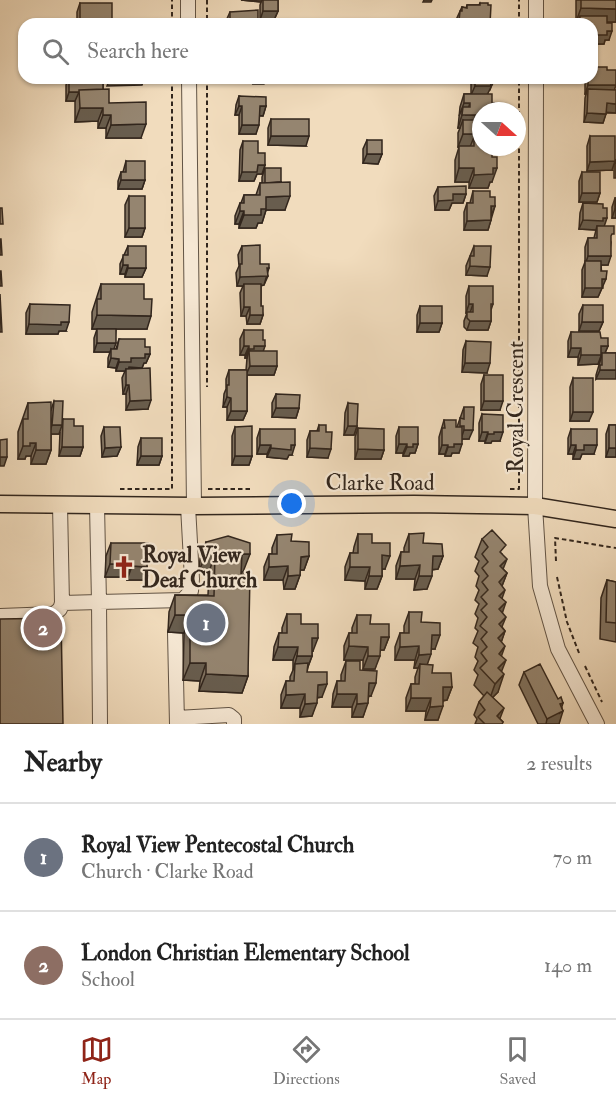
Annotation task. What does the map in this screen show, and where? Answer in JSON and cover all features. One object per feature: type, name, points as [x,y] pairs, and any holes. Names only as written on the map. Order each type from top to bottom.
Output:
[{"type":"main road","name":"Clarke Road","points":[[0,504],[536,506],[616,519]]},
{"type":"street","points":[[188,0],[188,18]]},
{"type":"street","points":[[536,0],[536,18]]},
{"type":"street","points":[[62,603],[99,602],[176,606],[191,591],[189,84]]},
{"type":"street","name":"Royal Crescent","points":[[536,84],[536,506],[540,586],[558,649],[597,724]]},
{"type":"street","points":[[0,616],[54,614],[60,609],[62,603],[60,505]]},
{"type":"street","points":[[97,505],[100,724]]},
{"type":"street","points":[[176,632],[177,721],[229,716],[234,719],[234,724]]},
{"type":"path","points":[[172,0],[172,18]]},
{"type":"path","points":[[207,0],[207,18]]},
{"type":"path","points":[[519,0],[519,18]]},
{"type":"path","points":[[115,489],[172,489],[172,84]]},
{"type":"path","points":[[207,84],[207,395]]},
{"type":"path","points":[[507,489],[519,489],[519,84]]},
{"type":"path","points":[[207,489],[255,489]]},
{"type":"path","points":[[556,561],[555,538],[616,548]]},
{"type":"path","points":[[557,577],[567,622],[579,653]]},
{"type":"path","points":[[585,666],[604,706]]},
{"type":"building","points":[[263,0],[278,0],[278,11],[263,11]]},
{"type":"building","points":[[581,0],[616,0],[616,9],[581,8]]},
{"type":"building","points":[[80,3],[112,3],[112,18],[80,18]]},
{"type":"building","points":[[480,3],[488,3],[491,5],[490,18],[459,18],[462,7],[480,5]]},
{"type":"building","points":[[258,10],[258,18],[230,18],[230,12]]},
{"type":"building","points":[[580,16],[607,16],[607,23],[612,23],[612,31],[607,31],[607,35],[598,35],[598,18],[580,18]]},
{"type":"building","points":[[598,67],[616,70],[616,85],[588,85],[598,84]]},
{"type":"building","points":[[69,84],[103,84],[103,89],[69,92]]},
{"type":"building","points":[[475,84],[491,84],[491,86],[475,86]]},
{"type":"building","points":[[109,89],[109,103],[146,102],[146,124],[111,125],[111,115],[103,115],[103,108],[80,108],[79,90]]},
{"type":"building","points":[[588,89],[616,90],[616,104],[607,103],[606,114],[587,113]]},
{"type":"building","points":[[464,94],[492,94],[492,102],[472,102],[472,115],[462,115],[463,107],[470,107],[470,103],[464,103]]},
{"type":"building","points":[[239,96],[266,97],[266,106],[260,106],[259,125],[242,125],[242,106],[239,106]]},
{"type":"building","points":[[271,119],[309,119],[309,136],[271,136]]},
{"type":"building","points":[[463,120],[472,120],[472,134],[463,134]]},
{"type":"building","points":[[590,136],[615,136],[615,161],[590,162]]},
{"type":"building","points":[[367,140],[382,140],[382,154],[367,154]]},
{"type":"building","points":[[243,141],[258,141],[258,153],[265,153],[265,165],[258,165],[257,172],[242,172]]},
{"type":"building","points":[[459,146],[472,146],[472,156],[497,157],[497,168],[493,168],[493,174],[474,175],[474,168],[459,168]]},
{"type":"building","points":[[126,161],[145,161],[145,180],[121,180],[121,172],[126,172]]},
{"type":"building","points":[[265,168],[281,168],[281,182],[265,183]]},
{"type":"building","points":[[582,172],[600,172],[600,193],[582,193]]},
{"type":"building","points":[[290,182],[290,196],[266,197],[266,209],[261,209],[261,215],[244,215],[244,211],[240,211],[240,203],[244,203],[244,195],[260,195],[260,183]]},
{"type":"building","points":[[466,186],[466,194],[453,194],[453,200],[438,201],[438,187]]},
{"type":"building","points":[[473,191],[490,191],[490,197],[495,197],[495,206],[491,206],[491,220],[467,221],[467,203],[473,203]]},
{"type":"building","points":[[129,196],[145,196],[145,228],[129,228]]},
{"type":"building","points":[[583,203],[603,204],[603,208],[607,208],[607,218],[603,218],[603,221],[583,220]]},
{"type":"building","points":[[0,208],[2,208],[3,224],[0,224]]},
{"type":"building","points":[[597,226],[614,226],[614,234],[611,236],[611,256],[588,256],[588,238],[597,238]]},
{"type":"building","points":[[1,239],[2,255],[0,255]]},
{"type":"building","points":[[260,245],[260,264],[269,264],[268,276],[240,277],[242,246]]},
{"type":"building","points":[[128,246],[146,246],[146,268],[128,268],[128,265],[123,265],[123,255],[128,255]]},
{"type":"building","points":[[474,246],[491,246],[490,267],[470,266],[470,256],[474,256]]},
{"type":"building","points":[[585,261],[601,261],[601,271],[607,271],[606,279],[602,279],[602,288],[585,288]]},
{"type":"building","points":[[101,284],[144,284],[144,299],[152,299],[151,316],[97,315],[97,299],[101,299]]},
{"type":"building","points":[[244,284],[261,284],[263,315],[250,315],[250,307],[244,307]]},
{"type":"building","points":[[469,286],[493,286],[491,321],[470,321],[467,318],[467,312],[473,312],[473,304],[469,304]]},
{"type":"building","points":[[0,294],[2,332],[0,332]]},
{"type":"building","points":[[30,304],[70,305],[69,322],[61,322],[61,325],[29,324]]},
{"type":"building","points":[[583,305],[603,305],[603,322],[582,322]]},
{"type":"building","points":[[420,306],[442,306],[442,323],[420,323]]},
{"type":"building","points":[[97,329],[116,329],[116,343],[97,343]]},
{"type":"building","points":[[244,330],[263,330],[265,346],[254,346],[254,349],[249,349],[249,346],[244,346]]},
{"type":"building","points":[[571,332],[600,332],[601,338],[608,338],[608,346],[601,346],[601,355],[581,355],[581,348],[571,348]]},
{"type":"building","points":[[119,339],[145,339],[145,347],[150,347],[150,354],[145,354],[145,358],[131,358],[131,362],[119,362],[119,359],[111,358],[111,349],[117,349]]},
{"type":"building","points":[[466,341],[491,342],[490,363],[465,363]]},
{"type":"building","points":[[249,351],[277,351],[277,366],[250,366]]},
{"type":"building","points":[[602,353],[616,353],[616,370],[600,370]]},
{"type":"building","points":[[150,368],[151,400],[130,401],[129,385],[126,385],[126,369]]},
{"type":"building","points":[[229,370],[247,370],[247,411],[231,411],[231,398],[227,397]]},
{"type":"building","points":[[484,375],[503,375],[503,401],[484,401]]},
{"type":"building","points":[[573,378],[593,378],[593,412],[573,412]]},
{"type":"building","points":[[276,394],[300,395],[299,408],[276,408]]},
{"type":"building","points":[[54,401],[63,401],[62,425],[52,425]]},
{"type":"building","points":[[51,402],[51,450],[36,450],[36,443],[23,446],[23,419],[28,419],[28,403]]},
{"type":"building","points":[[348,403],[358,404],[357,426],[348,426]]},
{"type":"building","points":[[464,407],[474,407],[473,430],[464,430],[464,426],[460,426],[460,418],[464,419]]},
{"type":"building","points":[[482,414],[503,415],[503,432],[488,434],[488,432],[482,432]]},
{"type":"building","points":[[63,419],[74,419],[74,426],[83,426],[83,447],[62,447]]},
{"type":"building","points":[[444,420],[456,420],[456,427],[462,427],[462,444],[454,444],[454,447],[442,445]]},
{"type":"building","points":[[319,425],[326,425],[326,432],[332,432],[331,449],[310,448],[310,431],[319,431]]},
{"type":"building","points":[[609,425],[616,425],[616,448],[609,448]]},
{"type":"building","points":[[252,426],[252,456],[235,456],[235,427]]},
{"type":"building","points":[[104,427],[120,427],[121,447],[105,448]]},
{"type":"building","points":[[399,427],[418,427],[418,444],[407,447],[407,444],[399,444]]},
{"type":"building","points":[[358,428],[384,429],[384,450],[358,449]]},
{"type":"building","points":[[260,429],[295,429],[295,445],[291,445],[291,450],[260,445]]},
{"type":"building","points":[[571,429],[597,429],[597,445],[584,445],[584,450],[576,450],[576,445],[571,445]]},
{"type":"building","points":[[141,438],[162,438],[162,456],[141,456]]},
{"type":"building","points":[[7,439],[7,457],[0,457],[0,440]]},
{"type":"building","points":[[492,530],[506,545],[500,552],[507,559],[500,566],[507,573],[499,582],[505,590],[499,596],[506,602],[499,609],[506,617],[499,624],[505,631],[498,638],[505,646],[499,654],[506,660],[498,668],[504,674],[495,684],[480,668],[487,661],[481,653],[487,647],[481,639],[487,632],[480,626],[487,617],[481,610],[487,604],[481,597],[488,590],[482,582],[488,576],[482,568],[488,562],[482,554],[488,547],[482,539]]},
{"type":"building","points":[[424,533],[423,543],[442,544],[443,556],[433,556],[432,576],[419,576],[420,565],[400,566],[401,552],[409,552],[409,534]]},
{"type":"building","points":[[292,534],[291,541],[309,542],[309,556],[301,557],[300,575],[288,576],[288,566],[269,567],[269,554],[277,554],[277,535]]},
{"type":"building","points":[[358,534],[372,534],[372,543],[390,543],[390,556],[382,555],[382,576],[369,576],[370,567],[350,567],[350,553],[358,553]]},
{"type":"building","points":[[228,536],[250,543],[250,554],[242,554],[241,574],[250,574],[248,676],[206,674],[206,663],[190,663],[190,615],[175,615],[175,595],[214,596],[215,554],[206,554],[206,542]]},
{"type":"building","points":[[111,543],[148,543],[147,567],[110,564]]},
{"type":"building","points":[[607,580],[616,582],[616,623],[606,622]]},
{"type":"building","points":[[409,612],[422,612],[421,622],[440,623],[440,635],[432,635],[431,654],[419,655],[419,646],[400,647],[400,633],[409,633]]},
{"type":"building","points":[[287,614],[301,614],[301,624],[318,624],[318,638],[312,638],[312,656],[297,656],[298,647],[278,647],[279,633],[287,633]]},
{"type":"building","points":[[357,615],[371,615],[370,624],[389,624],[389,637],[381,637],[380,656],[368,656],[368,647],[349,646],[349,633],[357,633]]},
{"type":"building","points":[[61,618],[63,724],[0,724],[0,619]]},
{"type":"building","points":[[346,661],[360,661],[360,670],[377,671],[376,683],[369,683],[368,703],[357,704],[357,694],[337,694],[337,681],[345,681]]},
{"type":"building","points":[[308,663],[307,672],[327,672],[327,684],[318,685],[317,703],[305,704],[305,694],[286,695],[286,681],[294,681],[295,664]]},
{"type":"building","points":[[420,664],[433,665],[432,673],[451,673],[452,687],[443,687],[443,706],[430,707],[431,698],[411,698],[411,684],[419,684]]},
{"type":"building","points":[[540,664],[558,699],[561,697],[563,703],[560,704],[563,711],[547,719],[524,672]]},
{"type":"building","points":[[487,692],[504,708],[497,716],[503,722],[502,724],[485,724],[478,717],[485,710],[479,702]]},
{"type":"place","name":"Royal View Deaf Church","points":[[124,567]]},
{"type":"place","name":"Royal View Pentecostal Church","points":[[206,623]]},
{"type":"place","name":"London Christian Elementary School","points":[[43,628]]}]
